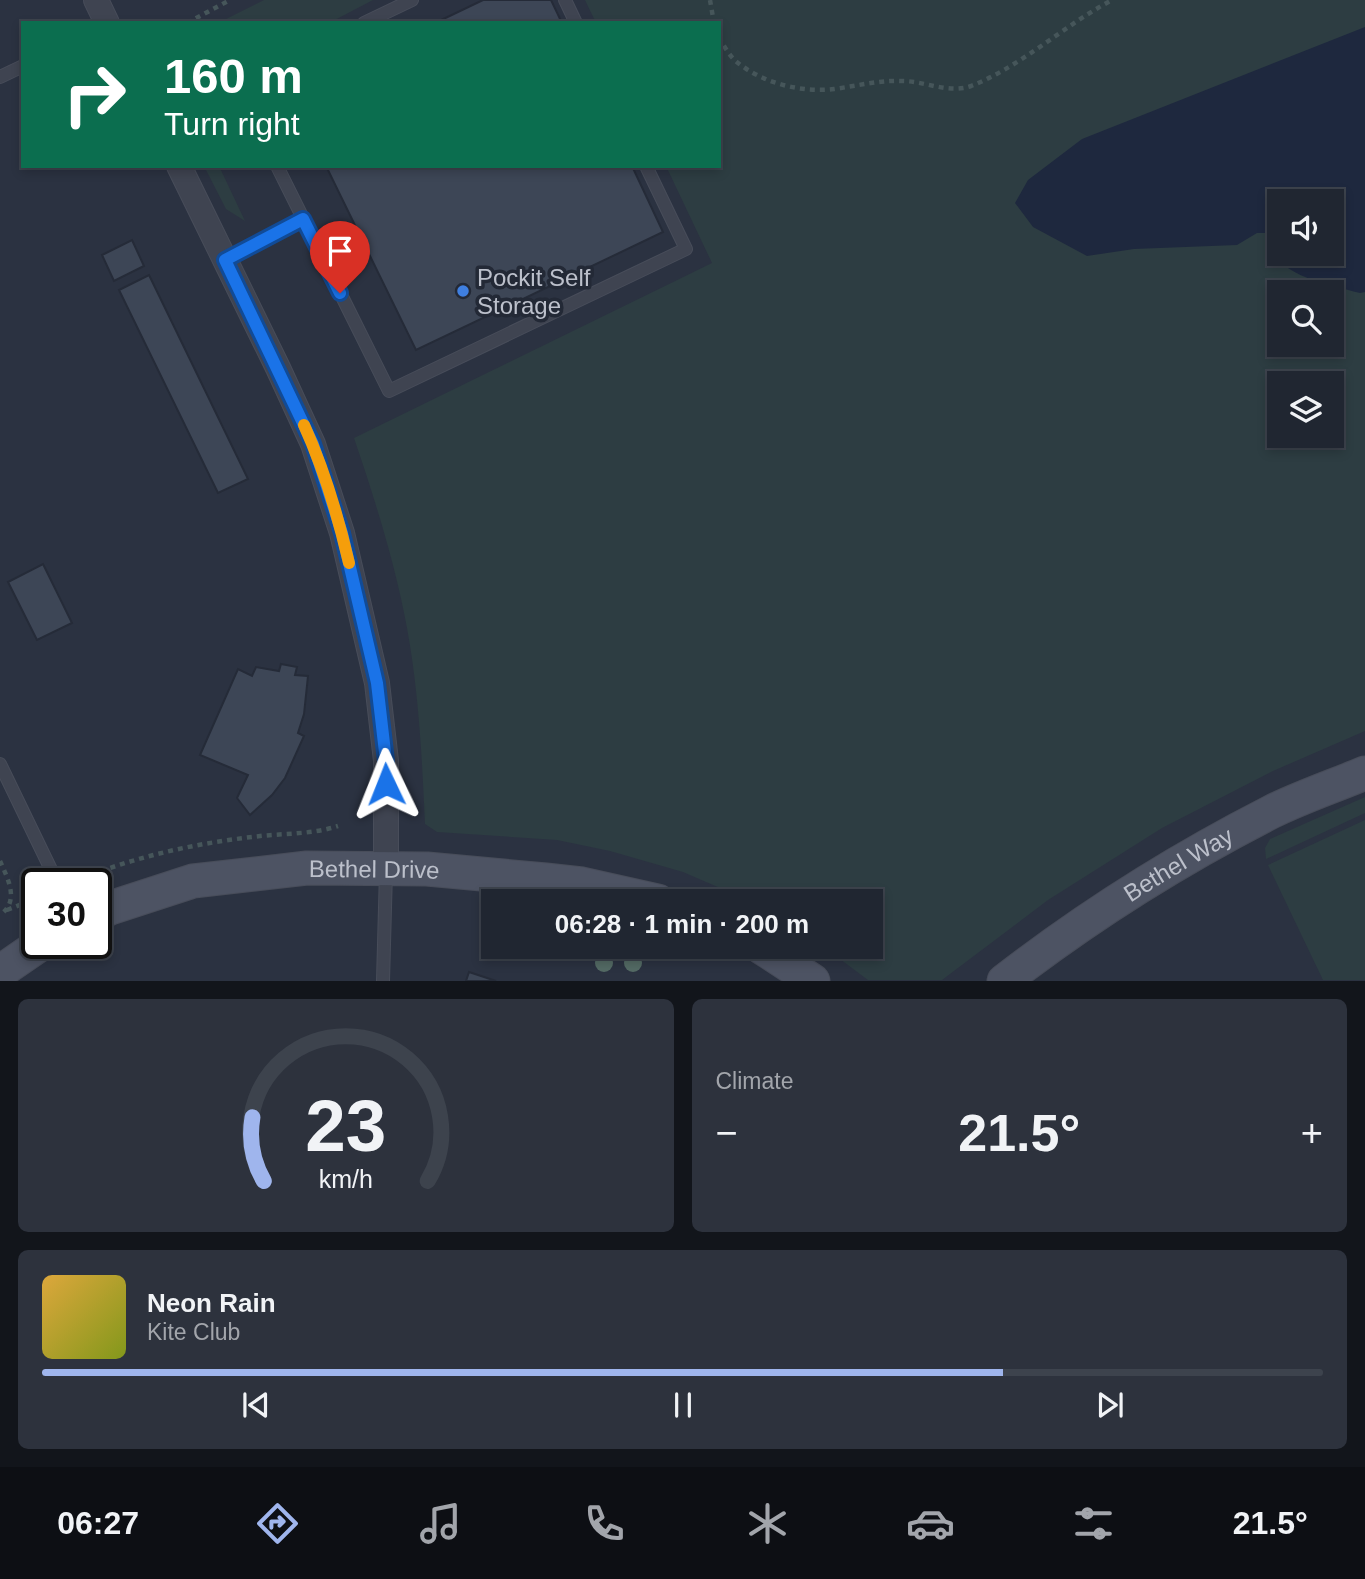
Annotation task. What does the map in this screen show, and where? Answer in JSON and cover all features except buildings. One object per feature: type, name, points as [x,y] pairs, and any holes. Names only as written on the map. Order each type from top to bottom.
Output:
[{"type":"street","points":[[96,0],[106,21]]},
{"type":"street","points":[[180,168],[313,444],[342,533],[377,683],[386,761],[387,868]]},
{"type":"street","name":"Bethel Way","points":[[1004,981],[1065,934],[1168,869],[1273,811],[1365,773]]},
{"type":"street","name":"Bethel Drive","points":[[112,907],[193,881],[307,868],[387,868],[582,884],[604,889]]},
{"type":"street","points":[[0,972],[21,958]]},
{"type":"street","points":[[779,959],[813,981]]},
{"type":"lane","points":[[368,21],[412,0]]},
{"type":"lane","points":[[565,0],[575,21]]},
{"type":"lane","points":[[0,77],[21,67]]},
{"type":"lane","points":[[278,168],[389,391],[686,249],[647,168]]},
{"type":"lane","points":[[225,260],[303,219]]},
{"type":"lane","points":[[0,764],[50,868]]},
{"type":"lane","points":[[383,981],[387,868]]},
{"type":"path","points":[[191,21],[230,0]]},
{"type":"path","points":[[710,0],[714,21]]},
{"type":"path","points":[[721,40],[736,62],[764,78],[799,89],[831,89],[877,80],[907,81],[938,88],[966,88],[992,77],[1031,54],[1083,16],[1112,0]]},
{"type":"path","points":[[112,870],[168,851],[251,837],[322,831],[338,826]]},
{"type":"path","points":[[0,861],[9,881],[12,897],[6,911]]},
{"type":"path","points":[[0,915],[21,905]]},
{"type":"shaded area","points":[[264,0],[373,0],[333,21],[222,21]]},
{"type":"shaded area","points":[[585,0],[1365,0],[1365,731],[1273,771],[1162,828],[1048,900],[942,980],[868,980],[840,959],[883,959],[883,889],[722,889],[683,872],[610,851],[557,840],[437,832],[425,824],[417,701],[407,628],[384,532],[354,438],[712,263],[667,168],[721,168],[721,21],[595,21]]},
{"type":"shaded area","points":[[205,168],[220,168],[245,221],[226,209]]},
{"type":"shaded area","points":[[1365,797],[1365,813],[1266,859],[1265,848],[1270,839]]},
{"type":"shaded area","points":[[1365,820],[1365,980],[1323,980],[1268,865]]},
{"type":"water","points":[[1365,27],[1365,292],[1344,289],[1344,280],[1314,280],[1286,266],[1344,266],[1344,189],[1267,189],[1267,233],[1257,233],[1237,245],[1134,249],[1087,256],[1033,227],[1015,203],[1028,180],[1082,139]]},
{"type":"slow traffic","points":[[304,425],[313,444],[349,563]]},
{"type":"place","name":"Pockit Self Storage","points":[[463,291]]},
{"type":"route","points":[[340,293],[303,219],[225,260],[313,444],[342,533],[377,683],[386,784]]}]
